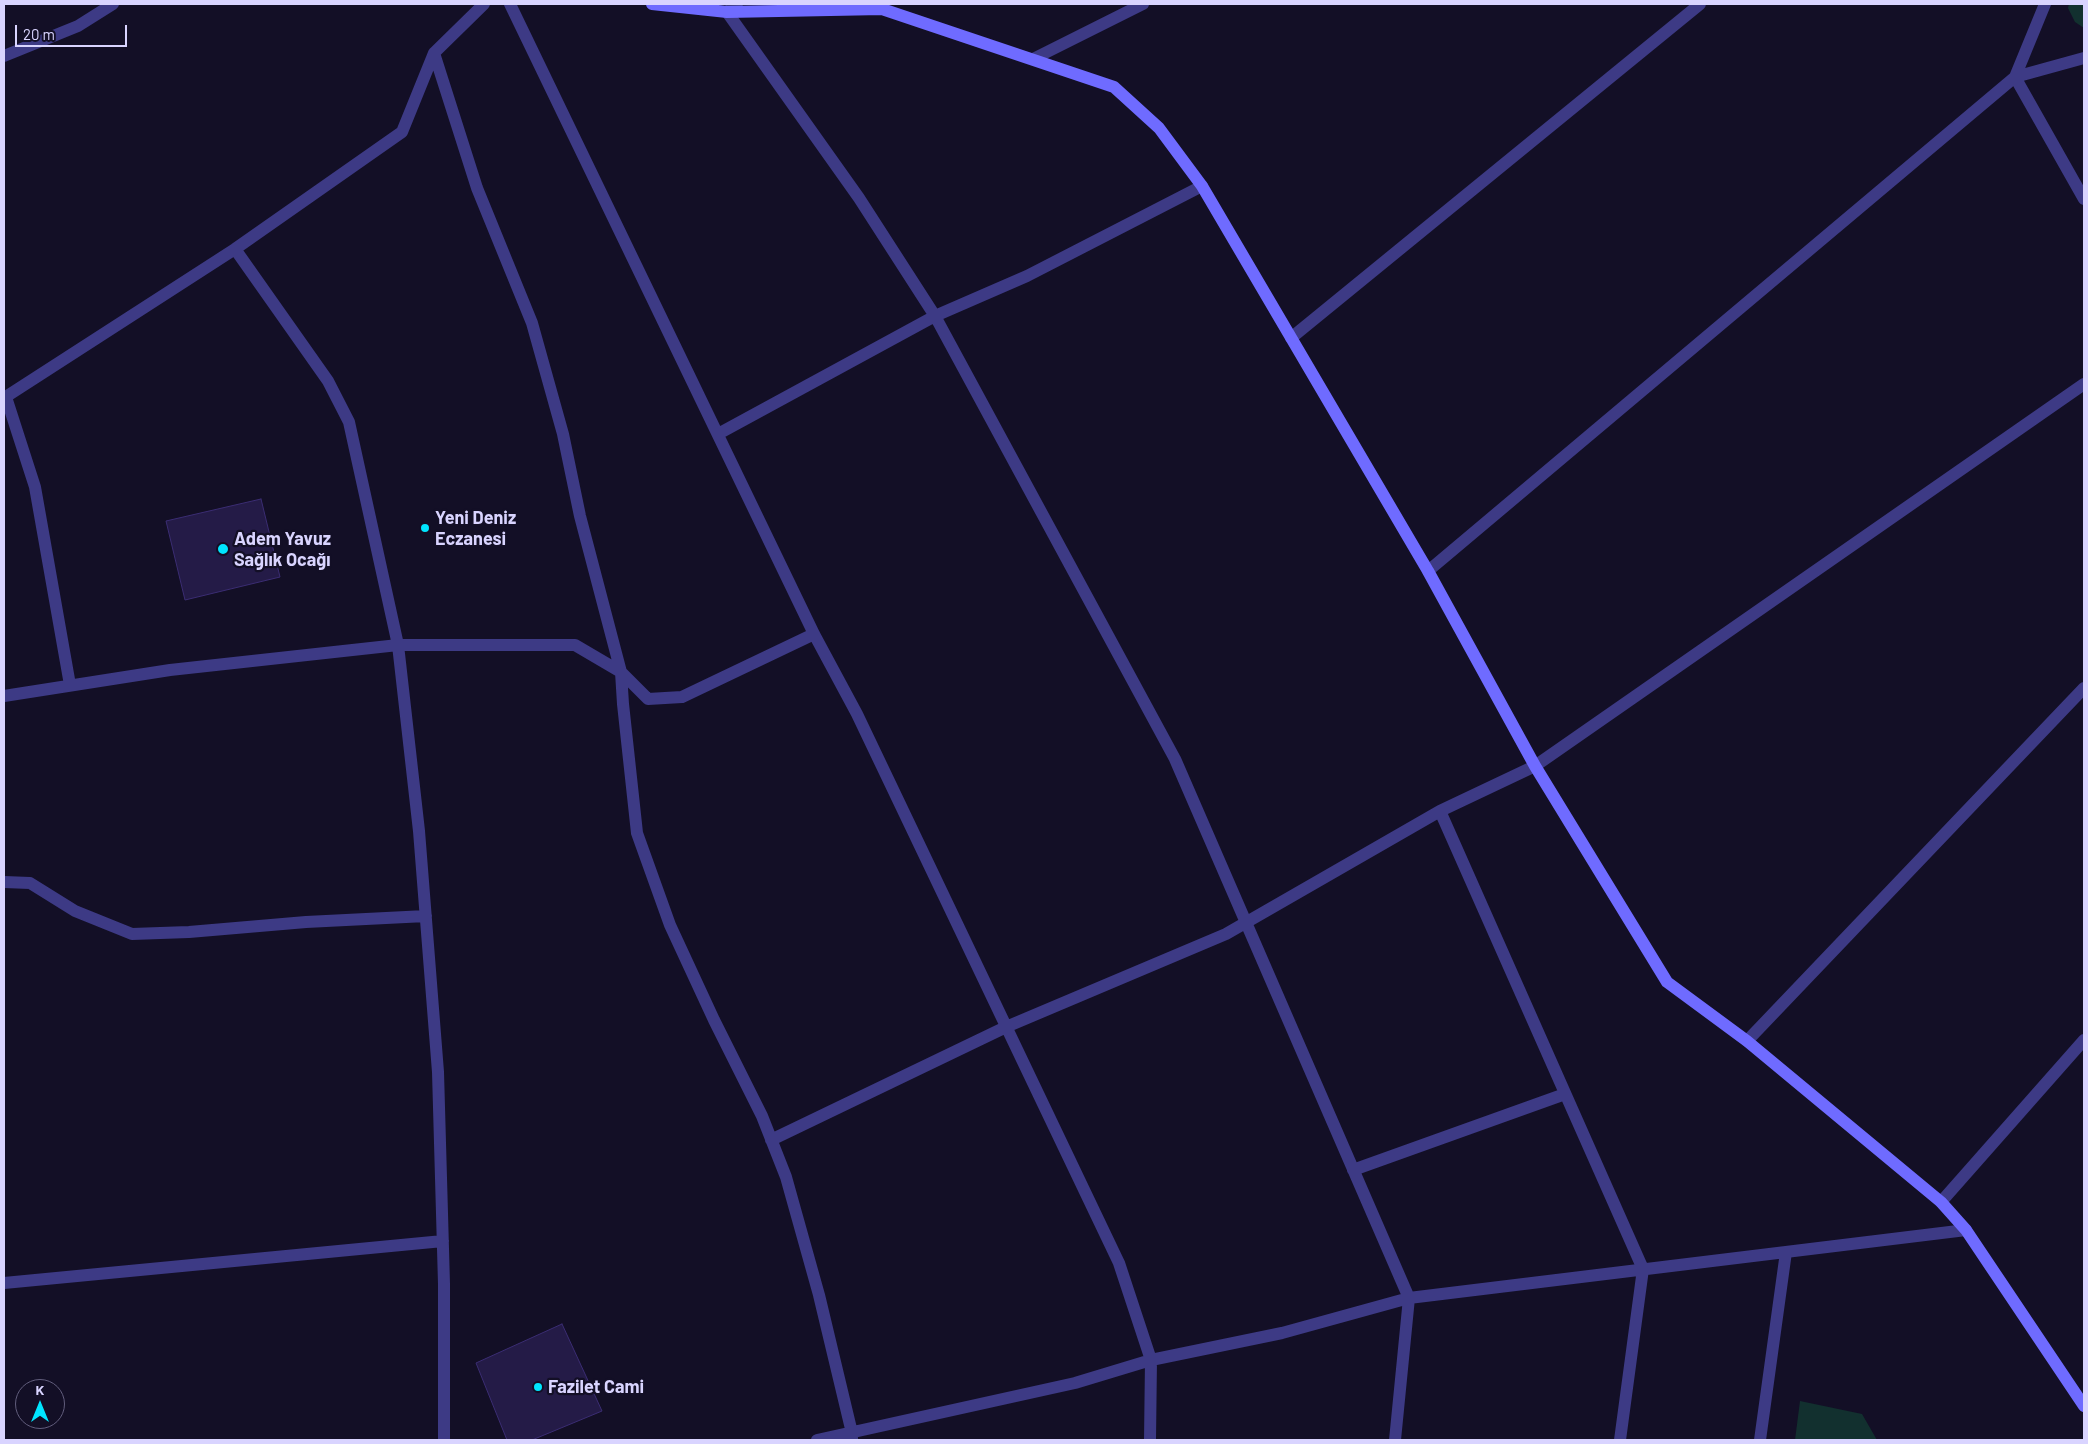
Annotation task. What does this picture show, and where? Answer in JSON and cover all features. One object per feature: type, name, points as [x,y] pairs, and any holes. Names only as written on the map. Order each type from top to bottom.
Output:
[{"type":"street","points":[[4,56],[78,26],[113,4]]},
{"type":"street","points":[[70,685],[35,486],[5,398],[234,249],[402,132],[434,52],[484,4]]},
{"type":"street","points":[[510,4],[814,634],[857,714],[1119,1263],[1151,1360],[1150,1440]]},
{"type":"street","points":[[652,4],[726,12],[882,9],[1114,87],[1159,128],[1202,186],[1428,571],[1534,766],[1668,982],[1747,1041],[1941,1202],[1966,1230],[2084,1406]]},
{"type":"street","points":[[726,12],[737,4]]},
{"type":"street","points":[[1033,59],[1143,4]]},
{"type":"street","points":[[1291,338],[1700,4]]},
{"type":"street","points":[[2015,77],[2045,4]]},
{"type":"street","points":[[726,12],[860,198],[935,316],[1174,759],[1409,1298],[1395,1440]]},
{"type":"street","points":[[434,52],[477,188],[532,323],[563,434],[580,516],[622,672],[623,704],[637,833],[670,925],[714,1020],[762,1116],[786,1177],[819,1295],[852,1436]]},
{"type":"street","points":[[1428,571],[2015,77],[2084,58]]},
{"type":"street","points":[[2015,77],[2084,199]]},
{"type":"street","points":[[718,434],[935,316],[1027,276],[1202,186]]},
{"type":"street","points":[[234,249],[328,381],[349,422],[398,645],[420,831],[438,1072],[443,1241],[444,1440]]},
{"type":"street","points":[[772,1140],[1006,1027],[1226,934],[1440,811],[1534,766],[2084,384]]},
{"type":"street","points":[[4,696],[170,670],[398,645],[575,645],[622,672],[648,699],[682,697],[814,634]]},
{"type":"street","points":[[1747,1041],[2084,688]]},
{"type":"street","points":[[1440,811],[1643,1269],[1620,1440]]},
{"type":"street","points":[[4,882],[30,883],[75,911],[132,934],[426,916]]},
{"type":"street","points":[[1941,1202],[2084,1040]]},
{"type":"street","points":[[1353,1170],[1565,1094]]},
{"type":"street","points":[[817,1440],[852,1436],[1075,1383],[1151,1360],[1282,1333],[1409,1298],[1966,1230]]},
{"type":"street","points":[[4,1283],[443,1241]]},
{"type":"street","points":[[1760,1440],[1786,1252]]},
{"type":"green space","points":[[2069,4],[2084,4],[2084,28],[2075,22],[2068,8]]},
{"type":"green space","points":[[1800,1401],[1862,1414],[1877,1440],[1795,1440]]},
{"type":"building","name":"Adem Yavuz Sağlık Ocağı","points":[[261,499],[280,577],[185,600],[166,521]]},
{"type":"building","name":"Fazilet Cami","points":[[562,1324],[602,1411],[532,1440],[507,1440],[476,1363]]},
{"type":"place","name":"Yeni Deniz Eczanesi","points":[[425,528]]},
{"type":"place","name":"Adem Yavuz Sağlık Ocağı","points":[[223,549]]},
{"type":"place","name":"Fazilet Cami","points":[[538,1387]]}]
